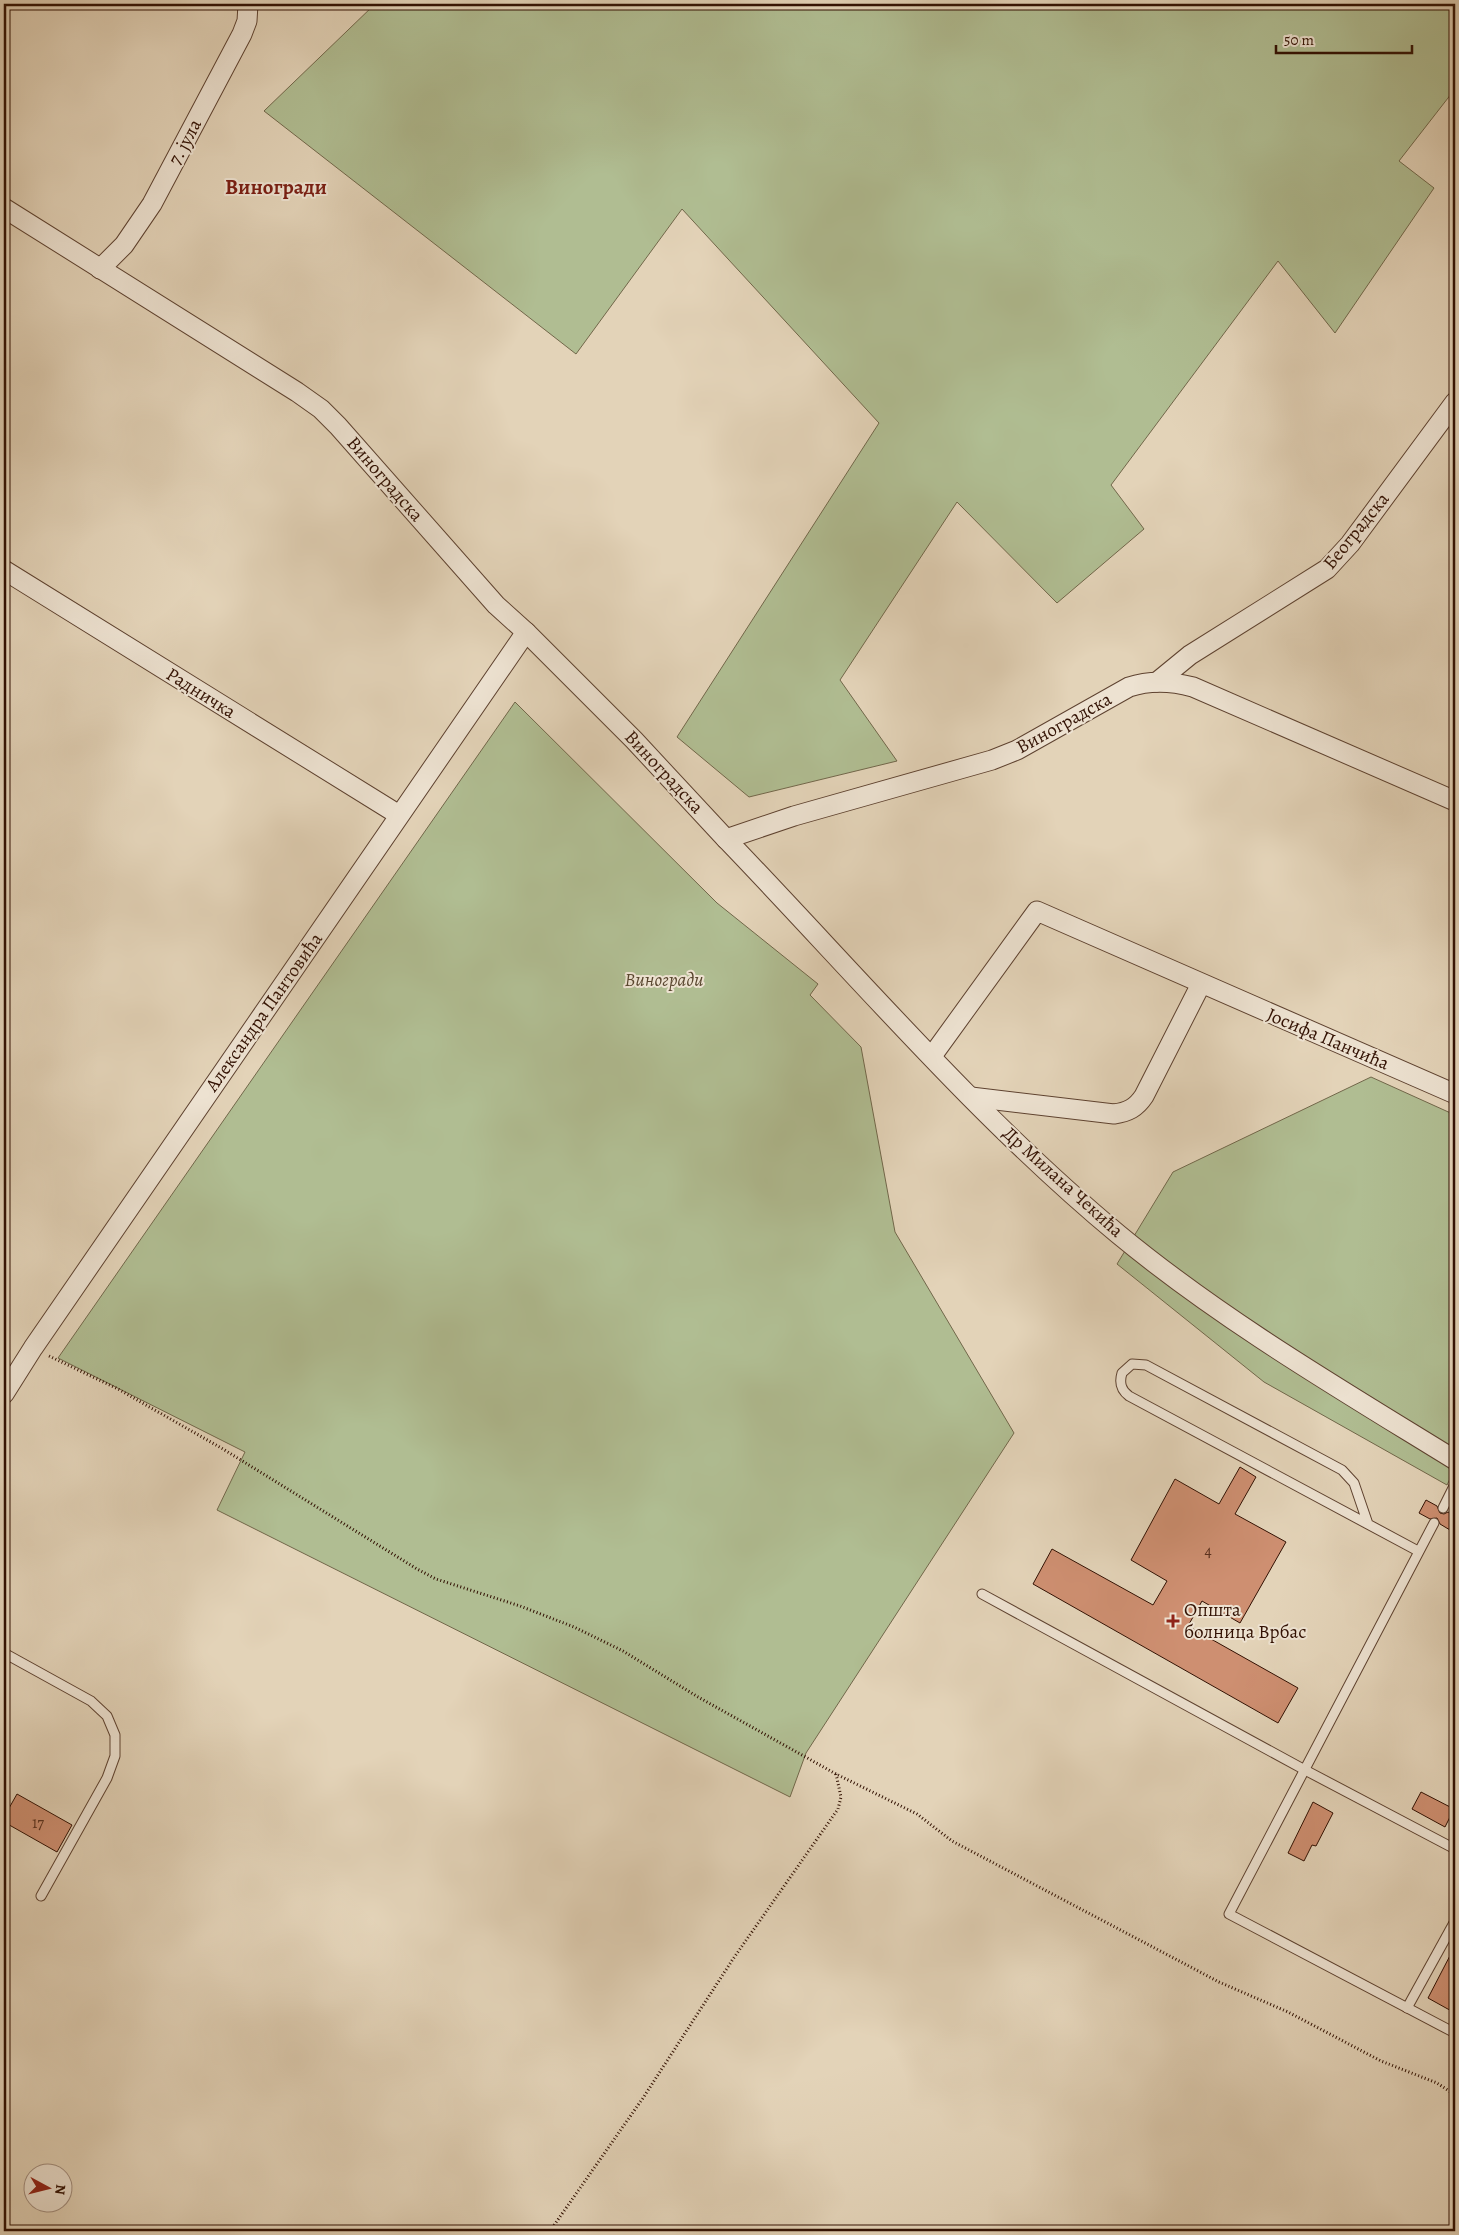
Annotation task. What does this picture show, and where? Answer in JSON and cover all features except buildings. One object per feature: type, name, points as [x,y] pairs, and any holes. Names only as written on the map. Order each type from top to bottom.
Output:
[{"type":"street","name":"7. јула","points":[[100,269],[124,245],[152,204],[242,34],[247,21],[248,4]]},
{"type":"street","name":"Виноградска","points":[[4,208],[297,392],[321,409],[345,433],[496,605],[526,632],[634,740],[726,839],[794,816],[992,760],[1017,750],[1129,688],[1157,682],[1193,687],[1235,703],[1455,801]]},
{"type":"street","name":"Београдска","points":[[1157,682],[1190,654],[1327,569],[1350,544],[1455,402]]},
{"type":"street","name":"Радничка","points":[[4,570],[399,815]]},
{"type":"street","name":"Александра Пантовића","points":[[4,1394],[33,1348],[526,632]]},
{"type":"street","name":"Др Милана Чекића","points":[[726,839],[971,1097],[1067,1190],[1127,1241],[1223,1312],[1286,1355],[1455,1460]]},
{"type":"street","name":"Јосифа Панчића","points":[[932,1056],[1037,911],[1455,1094]]},
{"type":"street","points":[[971,1097],[1114,1114],[1126,1112],[1138,1106],[1144,1096],[1201,984]]},
{"type":"lane","points":[[1368,1524],[1354,1483],[1342,1470],[1146,1365],[1132,1364],[1122,1373],[1120,1382],[1122,1388],[1129,1396],[1418,1551]]},
{"type":"lane","points":[[1443,1508],[1455,1484]]},
{"type":"lane","points":[[1434,1523],[1229,1914],[1455,2033]]},
{"type":"lane","points":[[982,1594],[1455,1849]]},
{"type":"lane","points":[[4,1653],[91,1701],[108,1716],[115,1735],[114,1756],[107,1778],[41,1896]]},
{"type":"lane","points":[[1407,2008],[1455,1921]]},
{"type":"path","points":[[33,1348],[118,1389],[280,1484],[416,1569],[436,1578],[520,1606],[574,1627],[623,1651],[698,1697],[836,1774],[917,1814],[952,1841],[1219,1982],[1288,2012],[1381,2061],[1437,2083],[1455,2095]]},
{"type":"path","points":[[550,2231],[643,2098],[733,1959],[838,1810],[841,1797],[836,1774]]},
{"type":"green space","points":[[375,4],[1455,4],[1455,89],[1399,161],[1434,188],[1335,333],[1278,261],[1111,485],[1144,529],[1057,603],[957,502],[840,680],[897,761],[749,797],[677,737],[879,423],[682,209],[576,354],[264,111]]},
{"type":"green space","points":[[515,702],[717,903],[818,984],[810,995],[861,1047],[895,1232],[1014,1433],[806,1753],[790,1797],[217,1510],[245,1452],[58,1358]]},
{"type":"green space","points":[[1371,1077],[1455,1115],[1455,1469],[1447,1485],[1264,1382],[1117,1264],[1173,1172]]},
{"type":"place","name":"Општа болница Врбас","points":[[1173,1621]]},
{"type":"district","name":"Виногради","points":[[276,187]]}]
